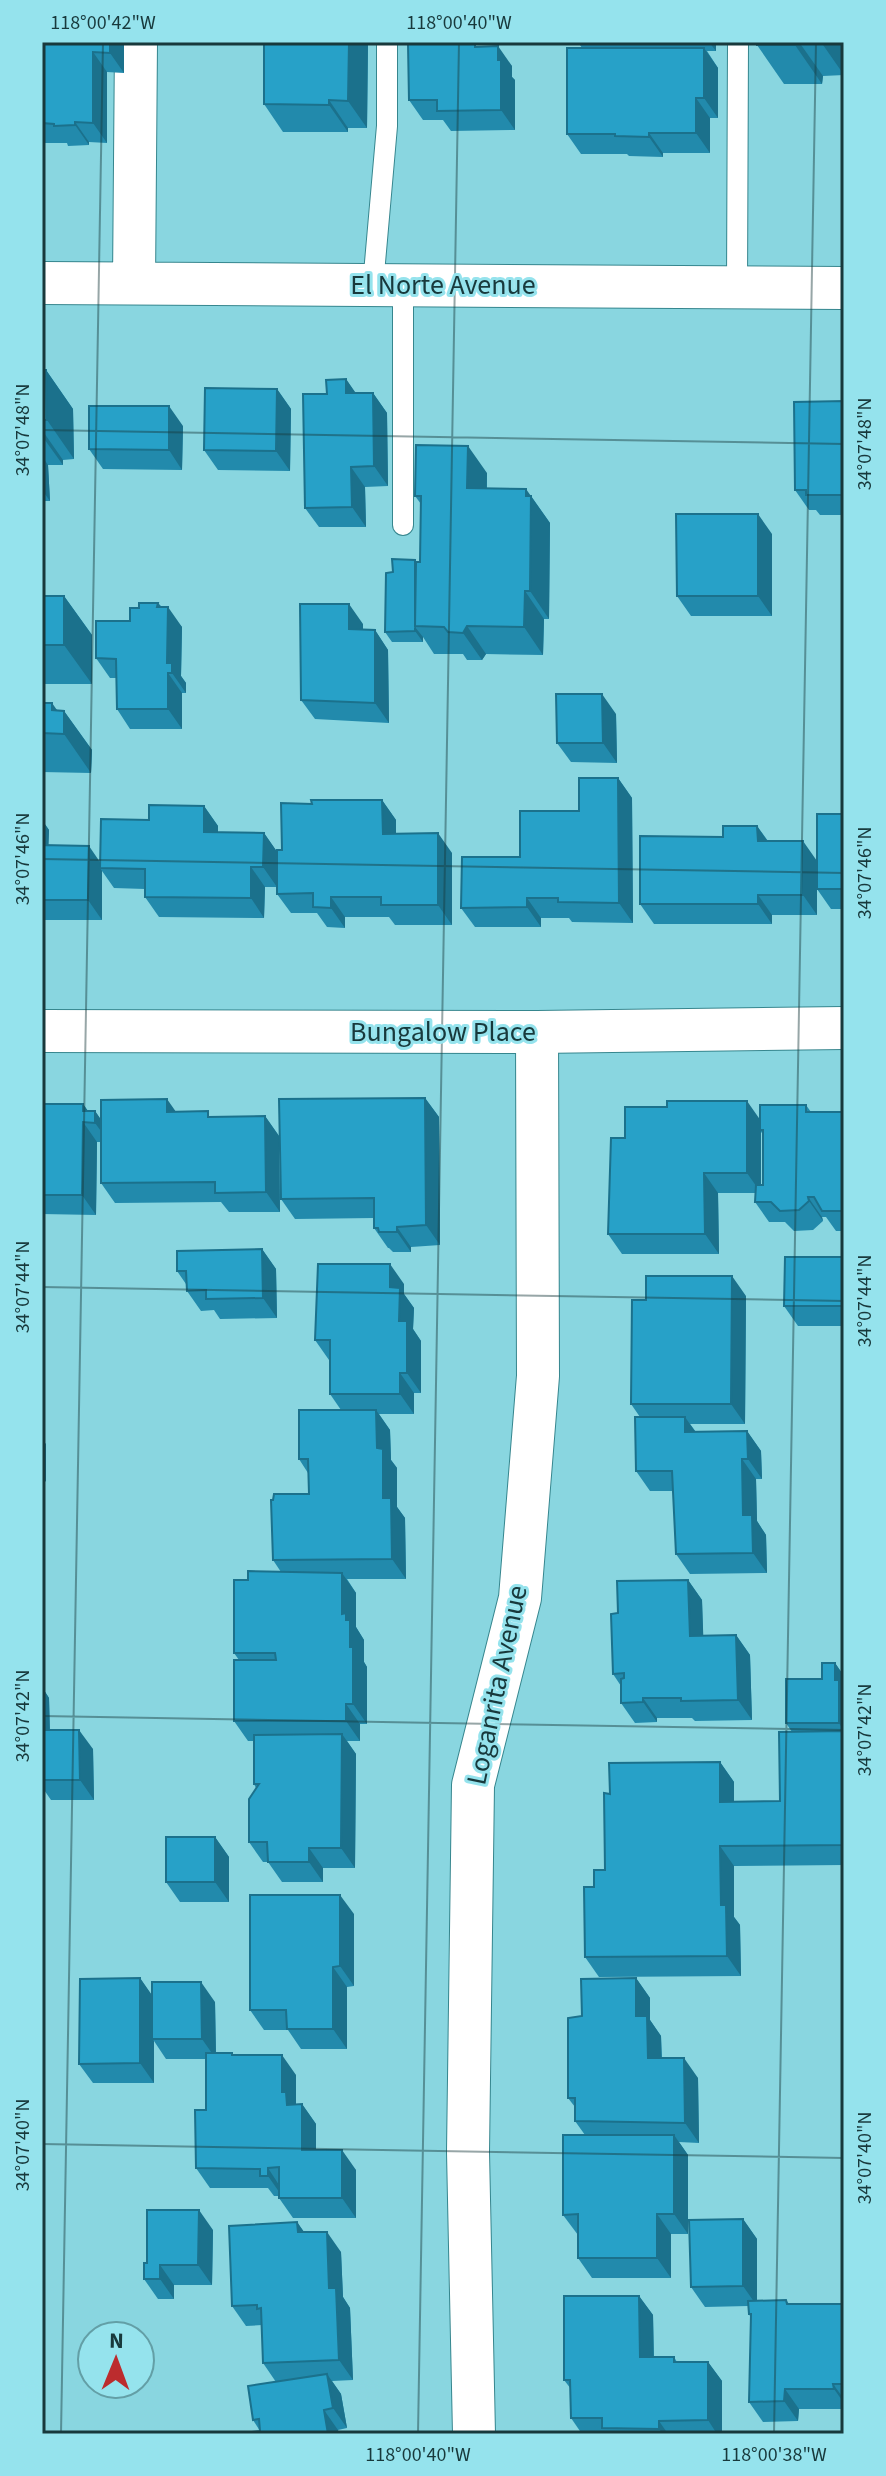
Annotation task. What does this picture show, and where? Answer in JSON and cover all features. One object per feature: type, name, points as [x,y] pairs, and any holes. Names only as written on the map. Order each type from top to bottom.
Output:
[{"type":"street","points":[[134,283],[136,42]]},
{"type":"street","name":"El Norte Avenue","points":[[42,283],[844,288]]},
{"type":"street","name":"Bungalow Place","points":[[42,1031],[537,1032],[844,1028]]},
{"type":"street","name":"Loganrita Avenue","points":[[474,2434],[468,2152],[473,1785],[520,1598],[538,1376],[537,1032]]},
{"type":"lane","points":[[387,42],[388,285],[403,525]]},
{"type":"lane","points":[[737,287],[738,42]]},
{"type":"building","points":[[42,42],[110,42],[110,53],[93,52],[93,123],[54,126],[42,123]]},
{"type":"building","points":[[264,42],[349,42],[348,101],[329,100],[329,105],[264,104]]},
{"type":"building","points":[[757,42],[795,42],[795,45],[757,45]]},
{"type":"building","points":[[408,44],[498,46],[501,110],[437,111],[437,100],[409,100]]},
{"type":"building","points":[[567,48],[704,48],[704,98],[696,98],[696,133],[649,133],[649,137],[567,134]]},
{"type":"building","points":[[42,370],[46,370],[47,420],[42,420]]},
{"type":"building","points":[[346,379],[346,393],[373,393],[374,466],[351,467],[352,507],[305,508],[303,394],[327,394],[326,380]]},
{"type":"building","points":[[205,388],[277,389],[276,451],[204,450]]},
{"type":"building","points":[[844,401],[844,495],[806,495],[806,490],[795,490],[794,402]]},
{"type":"building","points":[[89,406],[169,406],[169,450],[89,449]]},
{"type":"building","points":[[416,445],[468,446],[467,488],[526,489],[526,496],[531,496],[530,591],[525,591],[524,627],[467,626],[463,633],[448,632],[444,627],[415,626],[421,496],[415,496]]},
{"type":"building","points":[[676,514],[758,514],[758,596],[677,596]]},
{"type":"building","points":[[843,532],[844,593],[842,593]]},
{"type":"building","points":[[392,559],[415,560],[415,631],[385,632],[386,573],[393,572]]},
{"type":"building","points":[[42,596],[64,596],[64,645],[42,645]]},
{"type":"building","points":[[139,603],[158,603],[157,607],[168,607],[167,663],[172,663],[172,673],[168,673],[168,709],[117,709],[116,659],[96,658],[96,621],[130,621],[130,608],[139,608]]},
{"type":"building","points":[[300,604],[349,604],[349,629],[375,630],[375,703],[301,700]]},
{"type":"building","points":[[556,694],[602,694],[603,743],[557,743]]},
{"type":"building","points":[[42,703],[52,703],[52,710],[64,711],[64,734],[42,733]]},
{"type":"building","points":[[579,778],[618,778],[619,903],[527,898],[527,907],[461,908],[462,857],[520,857],[520,811],[579,811]]},
{"type":"building","points":[[311,800],[382,800],[383,834],[438,833],[438,905],[381,905],[381,897],[331,897],[331,908],[313,907],[313,893],[277,894],[277,850],[282,850],[281,803],[312,804]]},
{"type":"building","points":[[149,805],[204,806],[204,832],[264,833],[263,867],[251,867],[251,898],[145,897],[145,869],[100,868],[101,819],[149,820]]},
{"type":"building","points":[[817,814],[844,814],[844,889],[817,889]]},
{"type":"building","points":[[723,826],[757,826],[758,841],[803,841],[803,895],[758,895],[758,904],[640,904],[640,836],[723,837]]},
{"type":"building","points":[[42,845],[89,846],[88,900],[42,900]]},
{"type":"building","points":[[425,1098],[426,1225],[397,1227],[397,1232],[379,1232],[378,1228],[374,1228],[374,1198],[281,1199],[279,1099]]},
{"type":"building","points":[[167,1099],[167,1112],[208,1111],[208,1117],[265,1116],[266,1192],[215,1193],[215,1182],[101,1183],[101,1100]]},
{"type":"building","points":[[667,1101],[747,1101],[747,1173],[704,1173],[705,1234],[608,1234],[611,1138],[625,1138],[625,1107],[667,1107]]},
{"type":"building","points":[[42,1104],[83,1104],[83,1111],[95,1111],[95,1123],[83,1122],[82,1195],[42,1195]]},
{"type":"building","points":[[760,1105],[806,1105],[806,1112],[844,1112],[844,1211],[822,1211],[814,1197],[808,1197],[809,1201],[799,1210],[780,1211],[771,1202],[755,1202],[756,1185],[763,1185]]},
{"type":"building","points":[[262,1249],[263,1298],[206,1299],[206,1290],[187,1291],[186,1271],[177,1271],[177,1251]]},
{"type":"building","points":[[785,1257],[844,1257],[844,1306],[784,1306]]},
{"type":"building","points":[[318,1264],[390,1264],[390,1287],[400,1288],[399,1321],[407,1321],[407,1373],[400,1373],[400,1394],[330,1394],[330,1340],[315,1340]]},
{"type":"building","points":[[646,1276],[732,1276],[731,1404],[631,1404],[632,1300],[646,1300]]},
{"type":"building","points":[[299,1410],[376,1410],[377,1448],[383,1449],[383,1498],[391,1498],[392,1559],[273,1560],[271,1500],[274,1494],[309,1494],[308,1459],[299,1459]]},
{"type":"building","points":[[635,1417],[685,1417],[685,1432],[747,1431],[748,1459],[742,1459],[743,1515],[752,1515],[753,1553],[676,1554],[672,1471],[636,1471]]},
{"type":"building","points":[[248,1571],[342,1573],[342,1614],[346,1613],[346,1620],[350,1620],[350,1647],[353,1647],[353,1704],[346,1704],[346,1721],[234,1721],[234,1660],[276,1660],[275,1653],[234,1653],[234,1580],[248,1580]]},
{"type":"building","points":[[688,1580],[690,1636],[736,1635],[738,1700],[643,1698],[643,1702],[621,1703],[624,1673],[613,1674],[611,1614],[618,1613],[617,1581]]},
{"type":"building","points":[[822,1663],[835,1663],[835,1680],[839,1680],[839,1723],[786,1723],[786,1679],[822,1679]]},
{"type":"building","points":[[42,1730],[79,1730],[80,1780],[42,1780]]},
{"type":"building","points":[[844,1731],[844,1845],[720,1846],[721,1905],[726,1905],[727,1956],[585,1957],[584,1887],[594,1887],[594,1870],[605,1870],[604,1793],[610,1794],[609,1763],[720,1762],[720,1802],[780,1801],[779,1732]]},
{"type":"building","points":[[342,1734],[341,1848],[309,1848],[309,1862],[268,1862],[267,1842],[249,1842],[249,1799],[259,1784],[254,1784],[254,1735]]},
{"type":"building","points":[[166,1837],[215,1837],[215,1882],[166,1882]]},
{"type":"building","points":[[250,1895],[340,1895],[340,1966],[333,1967],[333,2029],[287,2029],[286,2010],[250,2010]]},
{"type":"building","points":[[140,1978],[140,2063],[79,2064],[80,1979]]},
{"type":"building","points":[[636,1978],[636,2016],[647,2016],[648,2058],[684,2058],[685,2123],[575,2121],[575,2098],[568,2098],[568,2018],[582,2016],[581,1979]]},
{"type":"building","points":[[152,1982],[201,1982],[202,2039],[152,2039]]},
{"type":"building","points":[[206,2053],[282,2055],[282,2092],[286,2092],[287,2105],[302,2104],[302,2150],[342,2150],[342,2198],[279,2198],[279,2167],[268,2168],[268,2176],[260,2176],[260,2169],[196,2168],[195,2110],[206,2110]]},
{"type":"building","points":[[563,2135],[674,2135],[674,2214],[657,2214],[657,2258],[578,2258],[578,2214],[563,2215]]},
{"type":"building","points":[[147,2210],[199,2210],[198,2265],[160,2265],[160,2279],[144,2279]]},
{"type":"building","points":[[844,2217],[844,2266],[843,2266]]},
{"type":"building","points":[[743,2219],[743,2286],[691,2287],[689,2220]]},
{"type":"building","points":[[297,2222],[298,2232],[327,2232],[329,2288],[336,2288],[339,2360],[263,2363],[261,2308],[257,2309],[257,2305],[232,2306],[229,2226]]},
{"type":"building","points":[[564,2296],[639,2296],[640,2357],[674,2357],[674,2362],[708,2362],[708,2420],[659,2421],[659,2429],[602,2428],[602,2418],[571,2418],[570,2380],[564,2380]]},
{"type":"building","points":[[786,2300],[787,2304],[844,2304],[844,2384],[833,2384],[834,2389],[785,2389],[784,2401],[749,2402],[751,2314],[748,2301]]},
{"type":"building","points":[[327,2374],[333,2408],[324,2410],[328,2434],[244,2434],[260,2431],[259,2419],[253,2420],[248,2386]]}]
